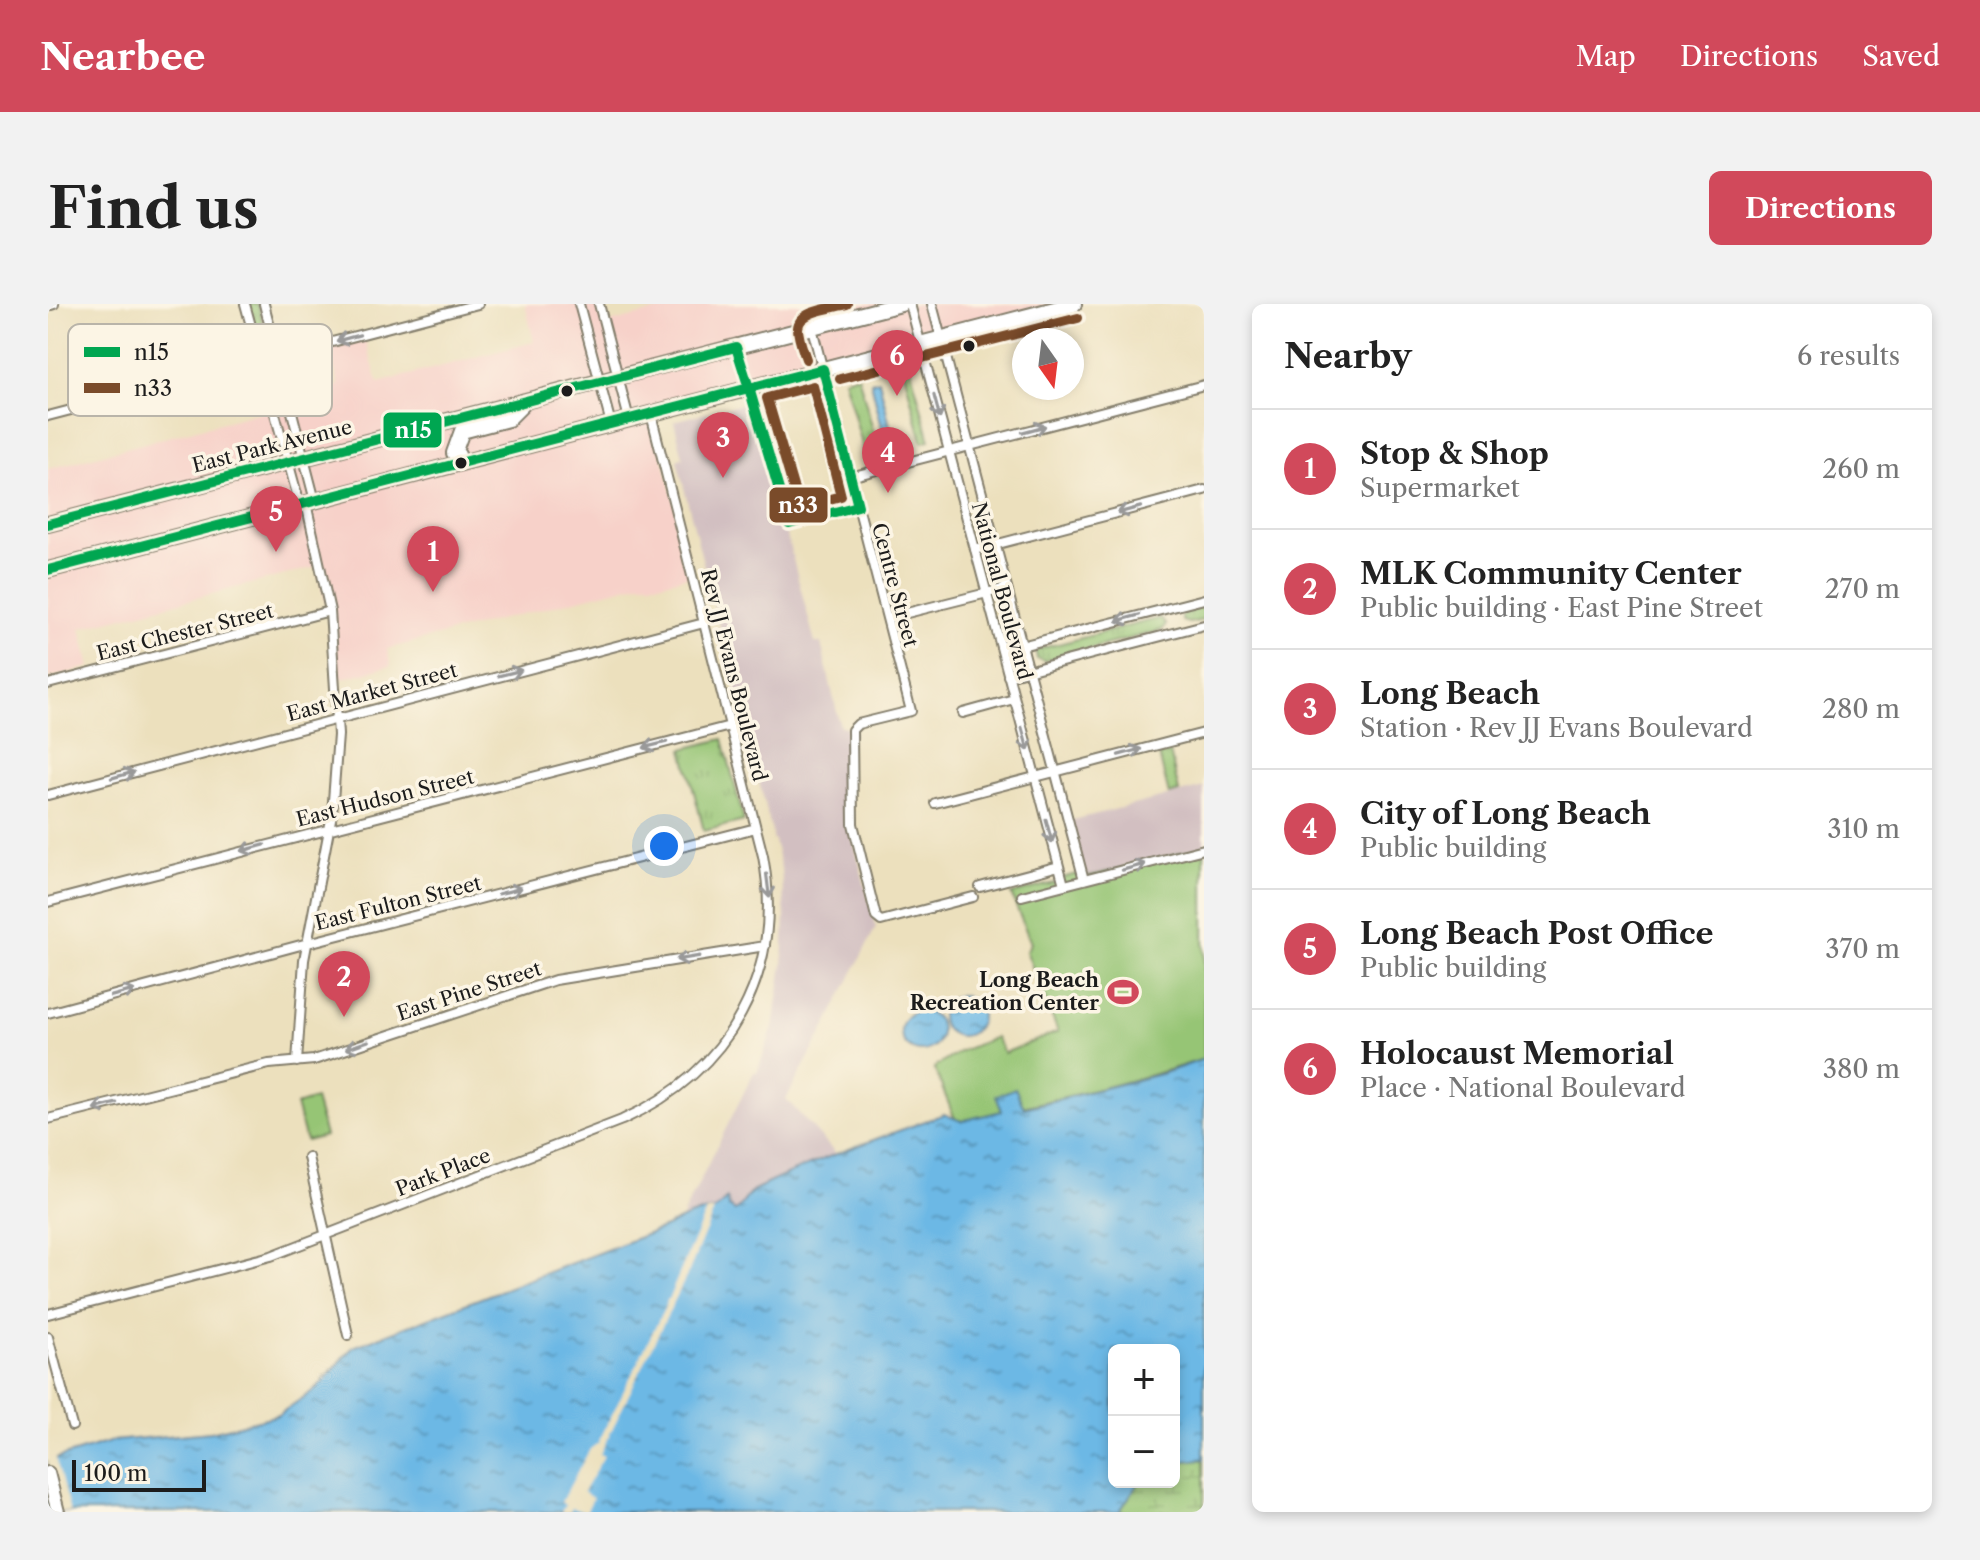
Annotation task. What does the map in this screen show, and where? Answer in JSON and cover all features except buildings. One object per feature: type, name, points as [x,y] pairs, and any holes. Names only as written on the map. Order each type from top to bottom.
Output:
[{"type":"highway","name":"East Park Avenue","points":[[48,524],[901,304]]},
{"type":"highway","points":[[48,570],[1074,304]]},
{"type":"highway","points":[[458,464],[458,455],[454,453],[462,431],[508,419],[526,401]]},
{"type":"main road","points":[[48,1473],[58,1512]]},
{"type":"street","points":[[48,306],[54,304]]},
{"type":"street","points":[[245,304],[251,324]]},
{"type":"street","points":[[264,304],[269,324]]},
{"type":"street","points":[[332,342],[478,304]]},
{"type":"street","points":[[579,304],[599,382],[619,422]]},
{"type":"street","points":[[599,304],[618,377],[619,422]]},
{"type":"street","name":"National Boulevard","points":[[910,304],[1064,885]]},
{"type":"street","name":"National Boulevard","points":[[932,304],[1084,880]]},
{"type":"street","name":"Centre Street","points":[[812,328],[911,711],[858,724],[852,730],[853,824],[876,917],[881,921],[973,897]]},
{"type":"street","points":[[850,477],[1204,385]]},
{"type":"street","points":[[48,416],[68,411]]},
{"type":"street","name":"Rev JJ Evans Boulevard","points":[[651,414],[756,828],[769,891],[765,946]]},
{"type":"street","points":[[281,416],[307,503]]},
{"type":"street","points":[[288,416],[330,611],[337,717],[336,771],[300,1001],[297,1062]]},
{"type":"street","points":[[975,550],[1204,490]]},
{"type":"street","points":[[887,618],[1007,588]]},
{"type":"street","points":[[1002,651],[1204,599]]},
{"type":"street","name":"East Chester Street","points":[[48,684],[330,611]]},
{"type":"street","name":"East Market Street","points":[[48,795],[704,623]]},
{"type":"street","points":[[1008,676],[1204,625]]},
{"type":"street","points":[[963,713],[1014,699]]},
{"type":"street","name":"East Hudson Street","points":[[48,902],[730,726]]},
{"type":"street","points":[[935,803],[1204,733]]},
{"type":"street","name":"East Fulton Street","points":[[48,1013],[756,828]]},
{"type":"street","points":[[1022,896],[1204,849]]},
{"type":"street","points":[[980,887],[1059,866]]},
{"type":"street","name":"East Pine Street","points":[[48,1119],[269,1064],[314,1060],[552,981],[765,946]]},
{"type":"street","name":"Park Place","points":[[48,1314],[271,1256],[656,1104],[701,1069],[727,1037],[748,1001],[765,946]]},
{"type":"street","points":[[308,1157],[348,1335]]},
{"type":"street","points":[[48,1337],[72,1426]]},
{"type":"shaded area","points":[[525,304],[604,304],[610,323],[684,304],[1083,304],[652,414],[692,575],[662,583],[641,583],[387,649],[391,666],[336,680],[333,630],[316,567],[81,628],[90,667],[48,678],[48,469],[246,416],[332,416],[332,387],[339,385],[332,347],[365,338],[378,383],[534,342]]},
{"type":"shaded area","points":[[742,404],[751,430],[760,434],[815,643],[821,643],[840,726],[847,727],[847,817],[876,927],[786,1099],[837,1155],[818,1160],[755,1189],[735,1211],[729,1207],[728,1200],[714,1211],[681,1219],[754,1072],[757,1072],[774,1025],[783,965],[785,916],[781,868],[677,460],[683,457],[674,421]]},
{"type":"shaded area","points":[[1204,787],[1204,847],[1085,879],[1069,821]]},
{"type":"green space","points":[[248,304],[258,304],[263,324],[253,324]]},
{"type":"green space","points":[[909,362],[930,440],[922,442],[902,364]]},
{"type":"green space","points":[[858,375],[880,455],[866,459],[844,379]]},
{"type":"green space","points":[[1204,606],[1204,620],[1182,621],[1182,614]]},
{"type":"green space","points":[[1160,618],[1166,625],[1162,630],[1044,661],[1037,659],[1039,649]]},
{"type":"green space","points":[[723,739],[744,821],[704,831],[683,749]]},
{"type":"green space","points":[[1170,752],[1179,792],[1169,795],[1159,755]]},
{"type":"green space","name":"Long Beach Recreation Center","points":[[1204,847],[1204,1059],[1083,1093],[961,1121],[955,1119],[934,1068],[961,1051],[996,1037],[1004,1053],[1058,1032],[1026,951],[1031,943],[1011,894],[1062,881],[1062,878],[1083,872],[1084,878]]},
{"type":"green space","points":[[315,1099],[325,1136],[306,1141],[296,1105]]},
{"type":"green space","points":[[1204,1459],[1204,1512],[1119,1512],[1135,1488],[1180,1488],[1180,1461]]},
{"type":"water","points":[[879,380],[894,442],[886,444],[871,382]]},
{"type":"water","points":[[961,996],[975,1002],[981,1016],[975,1030],[961,1036],[947,1030],[941,1016],[947,1002]]},
{"type":"water","points":[[921,1011],[935,1017],[941,1031],[935,1045],[921,1051],[907,1045],[901,1031],[907,1017]]},
{"type":"water","points":[[1204,1059],[1204,1459],[1180,1461],[1180,1344],[1108,1344],[1108,1488],[1135,1488],[1119,1512],[48,1512],[48,1461],[113,1441],[211,1432],[278,1415],[317,1388],[353,1347],[689,1216],[714,1211],[727,1199],[729,1207],[735,1211],[753,1191],[779,1178],[944,1114],[961,1121],[1002,1111],[996,1096],[1015,1088],[1024,1108],[1164,1073]]},
{"type":"pier","points":[[706,1211],[714,1211],[689,1271],[600,1454],[604,1456],[583,1492],[593,1498],[586,1512],[572,1508],[570,1512],[561,1512],[565,1505],[561,1502],[590,1449],[598,1443],[665,1307]]},
{"type":"pier","points":[[55,1455],[70,1512],[50,1512],[48,1457]]},
{"type":"transit line","name":"n33","points":[[806,359],[799,336],[800,322],[811,314],[847,304]]},
{"type":"transit line","name":"n33","points":[[840,379],[1078,318]]},
{"type":"transit line","name":"n15","points":[[48,524],[736,347],[749,388]]},
{"type":"transit line","name":"n15","points":[[823,369],[858,506],[789,524],[749,388],[823,369]]},
{"type":"transit line","name":"n33","points":[[813,386],[841,496],[799,507],[767,398],[813,386]]},
{"type":"transit line","name":"n15","points":[[48,570],[749,388]]},
{"type":"place","name":"Holocaust Memorial","points":[[897,396]]},
{"type":"place","name":"Long Beach","points":[[723,478]]},
{"type":"place","name":"City of Long Beach","points":[[888,493]]},
{"type":"place","name":"Long Beach Post Office","points":[[276,552]]},
{"type":"place","name":"Stop & Shop","points":[[433,592]]},
{"type":"place","name":"Long Beach Recreation Center","points":[[1123,992]]},
{"type":"place","name":"MLK Community Center","points":[[344,1017]]}]
